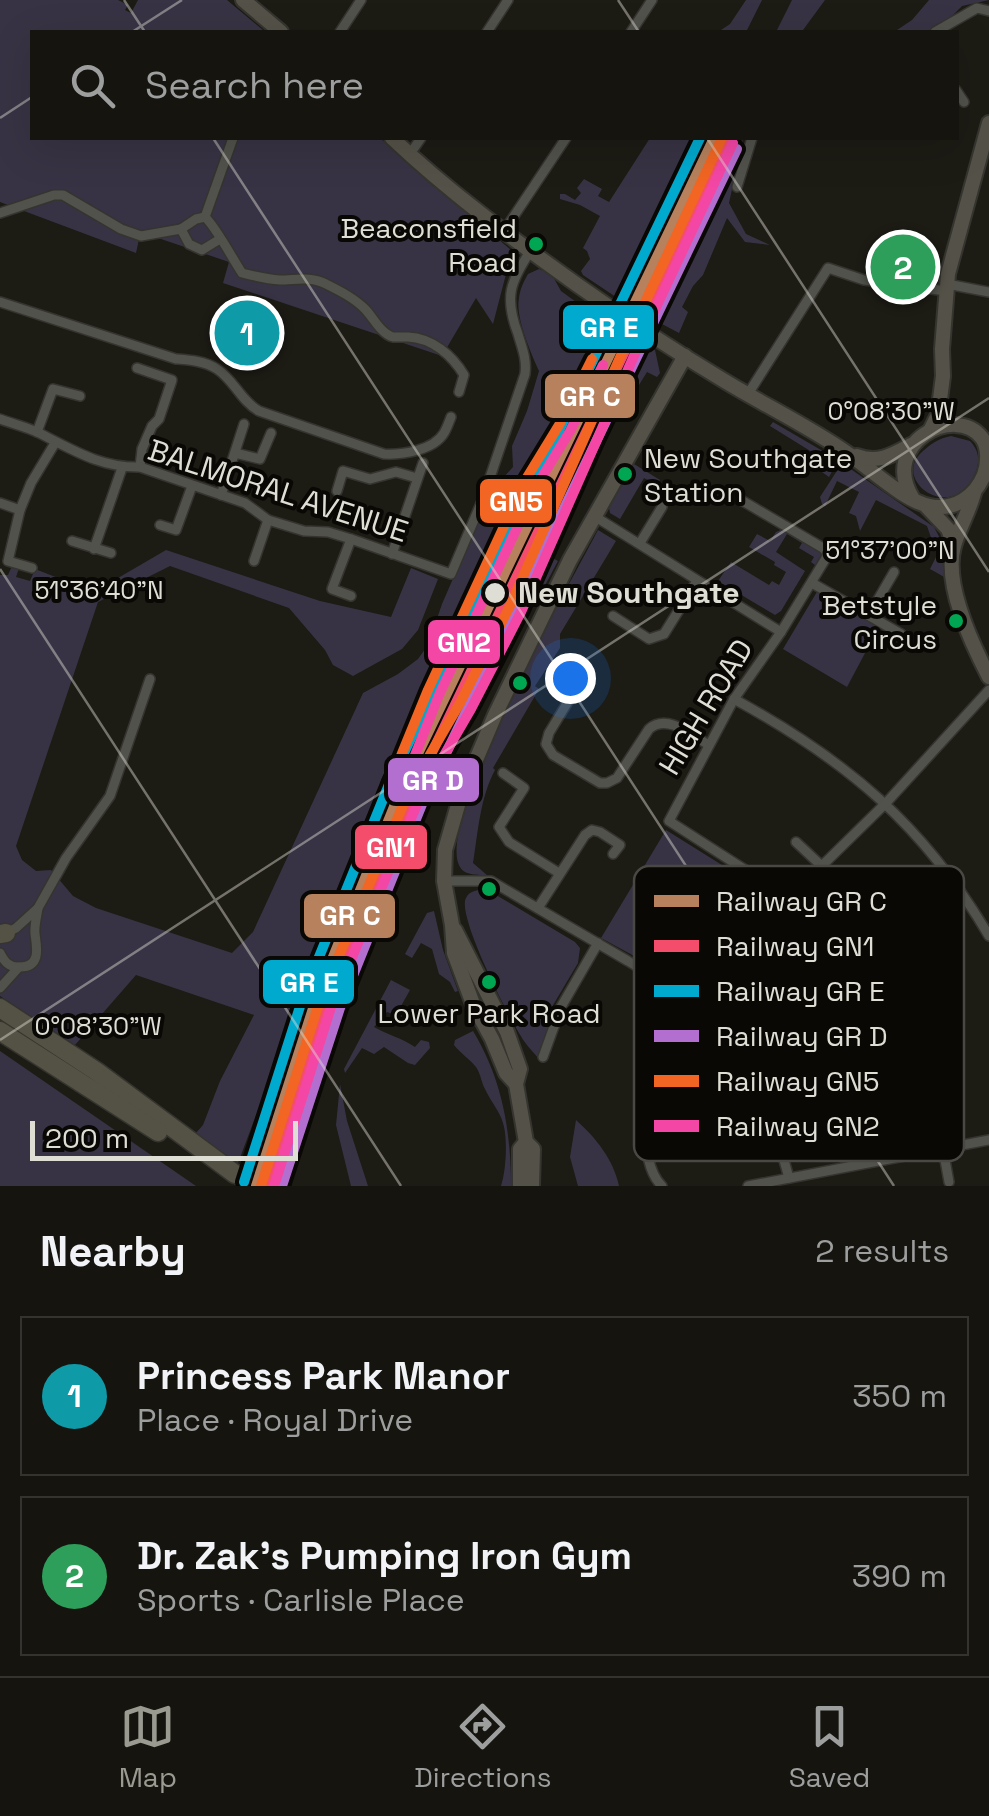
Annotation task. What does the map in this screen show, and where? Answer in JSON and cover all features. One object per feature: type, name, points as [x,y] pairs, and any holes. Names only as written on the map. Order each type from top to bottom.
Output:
[{"type":"highway","points":[[0,1008],[96,1071],[234,1178],[0,1030]]},
{"type":"main road","points":[[244,0],[273,29]]},
{"type":"main road","points":[[982,481],[969,498],[952,506],[919,502],[907,489],[904,469],[906,454],[936,423],[938,415],[947,288],[989,123]]},
{"type":"main road","points":[[394,140],[504,232],[597,299],[846,452],[936,514],[948,529],[954,546]]},
{"type":"main road","points":[[516,1084],[506,1073],[454,953],[444,881],[446,850],[465,786],[539,624],[594,516],[685,356]]},
{"type":"main road","points":[[943,376],[957,424],[976,431],[987,455],[982,481],[954,546],[952,567],[969,635],[989,677]]},
{"type":"main road","points":[[846,452],[879,460],[946,424],[976,431]]},
{"type":"main road","points":[[452,924],[507,1032],[520,1069],[516,1084],[526,1142],[533,1149],[532,1186]]},
{"type":"main road","points":[[477,1010],[484,1006],[478,996],[484,988]]},
{"type":"main road","points":[[520,1186],[520,1149],[526,1142]]},
{"type":"street","points":[[341,30],[361,0]]},
{"type":"street","points":[[488,30],[508,0]]},
{"type":"street","points":[[633,30],[652,0]]},
{"type":"street","points":[[939,30],[978,8],[989,12]]},
{"type":"street","points":[[959,94],[964,102]]},
{"type":"street","points":[[205,218],[232,140]]},
{"type":"street","points":[[410,154],[420,140]]},
{"type":"street","points":[[504,232],[565,140]]},
{"type":"street","points":[[737,187],[751,140]]},
{"type":"street","points":[[0,214],[63,194],[121,229],[141,236],[182,229],[196,218],[205,218],[213,224],[242,273],[260,278],[320,281],[364,308],[386,334],[425,340],[442,350],[464,375],[459,392]]},
{"type":"street","points":[[182,229],[189,244],[202,250],[220,239]]},
{"type":"street","name":"BALMORAL AVENUE","points":[[0,419],[89,458],[122,468],[140,468],[245,504],[268,520],[304,531],[328,532],[451,574],[482,501],[526,374],[526,358],[509,304],[514,278],[531,250]]},
{"type":"street","points":[[748,394],[828,268],[864,280],[989,292]]},
{"type":"street","points":[[0,302],[176,360],[196,361],[219,370],[248,405],[259,412],[384,454],[427,447],[443,436],[451,417]]},
{"type":"street","points":[[137,368],[172,380],[159,418],[142,449],[140,468]]},
{"type":"street","points":[[37,432],[53,389],[80,396]]},
{"type":"street","points":[[221,495],[244,424]]},
{"type":"street","points":[[235,453],[260,458],[271,433]]},
{"type":"street","points":[[32,568],[6,566],[31,482],[55,442]]},
{"type":"street","points":[[392,554],[423,463]]},
{"type":"street","points":[[94,549],[122,468]]},
{"type":"street","points":[[337,491],[344,470],[370,479],[396,472],[418,478]]},
{"type":"street","points":[[160,525],[176,530],[192,486]]},
{"type":"street","points":[[741,500],[827,553],[812,583],[901,634]]},
{"type":"street","points":[[0,503],[20,510]]},
{"type":"street","points":[[640,543],[662,507]]},
{"type":"street","points":[[594,516],[781,632]]},
{"type":"street","points":[[254,561],[268,520]]},
{"type":"street","points":[[350,539],[332,589],[351,596]]},
{"type":"street","points":[[72,541],[111,553]]},
{"type":"street","points":[[869,615],[894,572]]},
{"type":"street","points":[[613,616],[649,639],[664,634],[697,580]]},
{"type":"street","name":"HIGH ROAD","points":[[740,866],[669,821],[734,699],[812,583]]},
{"type":"street","points":[[583,677],[546,744],[553,755],[600,783],[617,778],[655,723],[669,723],[710,745]]},
{"type":"street","points":[[5,934],[38,908],[66,858],[110,796],[150,679]]},
{"type":"street","points":[[796,842],[822,865],[886,803],[989,690]]},
{"type":"street","points":[[734,699],[795,733],[852,774],[900,816],[940,866]]},
{"type":"street","points":[[503,772],[524,788],[498,827],[509,842],[560,874]]},
{"type":"street","points":[[538,908],[585,834],[592,830],[600,832],[620,845]]},
{"type":"street","points":[[444,881],[492,881],[634,965]]},
{"type":"street","points":[[964,900],[989,936]]},
{"type":"street","points":[[1,986],[37,956],[38,908]]},
{"type":"street","points":[[5,934],[27,930],[35,937]]},
{"type":"street","points":[[543,1057],[562,1006],[598,943]]},
{"type":"street","points":[[1,956],[7,964],[18,968]]},
{"type":"street","points":[[1,956],[1,986]]},
{"type":"street","points":[[964,1145],[989,1140]]},
{"type":"street","points":[[650,1161],[653,1178],[662,1186]]},
{"type":"street","points":[[784,1161],[788,1178]]},
{"type":"street","points":[[748,1186],[878,1161]]},
{"type":"street","points":[[941,1161],[949,1182]]},
{"type":"shaded area","points":[[0,0],[118,0],[128,5],[125,10],[131,13],[138,0],[227,0],[263,30],[30,30],[30,140],[382,140],[512,251],[493,324],[476,298],[442,356],[223,283],[229,262],[161,239],[139,239],[136,253],[0,202]]},
{"type":"shaded area","points":[[746,0],[762,0],[747,30],[721,30],[730,24]]},
{"type":"shaded area","points":[[792,0],[825,0],[803,30],[777,30]]},
{"type":"shaded area","points":[[929,0],[989,0],[962,6],[931,30],[897,30]]},
{"type":"shaded area","points":[[649,140],[693,140],[619,299],[581,271],[590,259],[583,248],[600,216],[560,199],[560,194],[575,200],[584,179],[602,189],[598,196],[609,202]]},
{"type":"shaded area","points":[[724,140],[743,140],[729,203],[746,234],[770,245],[745,242],[727,218],[703,275],[682,307],[688,312],[679,333],[643,314]]},
{"type":"shaded area","points":[[539,269],[552,275],[561,291],[576,302],[610,318],[505,508],[472,580],[342,887],[238,1163],[195,1134],[203,1125],[220,1081],[254,1015],[136,975],[75,1045],[0,996],[0,575],[8,575],[12,566],[19,568],[16,577],[30,581],[35,569],[94,592],[166,550],[320,601],[391,617],[411,568],[438,579],[418,630],[402,649],[353,676],[333,665],[289,608],[170,566],[98,602],[16,846],[22,860],[36,871],[51,870],[73,896],[96,908],[232,953],[253,932],[363,693],[398,674],[418,659],[428,645],[491,491],[513,467],[512,446],[539,371],[521,325],[519,298],[528,274]]},
{"type":"shaded area","points":[[634,335],[655,350],[660,373],[657,377],[647,372],[639,385],[627,385],[576,497],[570,500],[549,556],[558,561],[534,606],[527,604],[399,847],[395,845],[359,926],[393,838],[498,643]]},
{"type":"shaded area","points":[[773,422],[838,460],[829,477],[822,472],[828,462],[770,426]]},
{"type":"shaded area","points":[[951,436],[974,445],[977,468],[963,491],[938,497],[918,484],[915,462],[923,451]]},
{"type":"shaded area","points":[[842,463],[934,527],[945,548],[946,578],[930,569],[937,555],[927,526],[876,500],[860,531],[856,516],[849,513],[859,492],[837,481],[825,506],[822,504],[820,497]]},
{"type":"shaded area","points":[[634,464],[660,480],[657,485],[644,478],[620,519],[609,508]]},
{"type":"shaded area","points":[[783,529],[823,552],[815,565],[811,562],[814,557],[799,548],[802,543],[787,534],[776,552],[805,571],[775,615],[718,581],[731,562],[769,585],[772,581],[779,585],[786,572],[749,547],[757,534],[770,541]]},
{"type":"shaded area","points":[[598,530],[616,541],[560,634],[560,648],[535,686],[539,689],[493,768],[480,815],[473,863],[488,876],[468,873],[460,867],[457,843],[485,755]]},
{"type":"shaded area","points":[[821,585],[882,621],[847,687],[783,649]]},
{"type":"shaded area","points":[[666,830],[723,866],[644,866]]},
{"type":"shaded area","points":[[634,883],[634,956],[601,938]]},
{"type":"shaded area","points":[[486,889],[580,948],[578,963],[546,1017],[550,1029],[539,1059],[508,1013],[469,925],[466,898],[472,892]]},
{"type":"shaded area","points":[[434,911],[458,991],[455,992],[439,974],[432,949],[421,943],[412,958],[405,954],[427,913]]},
{"type":"shaded area","points":[[391,980],[410,990],[396,1015],[387,1012],[374,1027],[415,1047],[421,1040],[429,1042],[430,1048],[415,1065],[384,1047],[374,1054],[362,1048],[345,1073],[344,1069]]},
{"type":"shaded area","points":[[473,1031],[503,1106],[511,1186],[501,1186],[506,1146],[502,1119],[476,1067],[454,1045],[455,1040]]},
{"type":"shaded area","points":[[0,1051],[196,1186],[0,1186]]},
{"type":"shaded area","points":[[340,1084],[347,1121],[368,1186],[351,1186],[336,1125]]},
{"type":"shaded area","points":[[576,1120],[603,1150],[619,1186],[578,1186],[570,1157]]},
{"type":"tunnel","points":[[235,1174],[253,1186]]},
{"type":"transit line","points":[[244,1182],[304,994],[390,782],[699,140]]},
{"type":"transit line","points":[[256,1186],[316,999],[402,787],[713,140]]},
{"type":"transit line","points":[[282,1186],[340,1008],[425,797],[737,149]]},
{"type":"rail line","name":"GN5","points":[[261,1186],[320,1000],[410,789],[510,606],[721,140]]},
{"type":"rail line","name":"GN1","points":[[269,1186],[328,1003],[413,792],[725,143]]},
{"type":"rail line","name":"GN2","points":[[274,1186],[332,1004],[421,795],[521,612],[733,143]]},
{"type":"rail line","name":"GN5","points":[[389,785],[428,690],[526,479],[592,359]]},
{"type":"rail line","name":"GN2","points":[[401,790],[439,695],[537,485],[603,365]]},
{"type":"place","name":"Beaconsfield Road","points":[[536,244]]},
{"type":"place","name":"Dr. Zak's Pumping Iron Gym","points":[[903,267]]},
{"type":"place","name":"Princess Park Manor","points":[[247,333]]},
{"type":"place","name":"New Southgate Station","points":[[625,474]]},
{"type":"place","name":"New Southgate","points":[[495,593]]},
{"type":"place","name":"Betstyle Circus","points":[[956,621]]},
{"type":"place","name":"Lower Park Road","points":[[489,982]]}]
